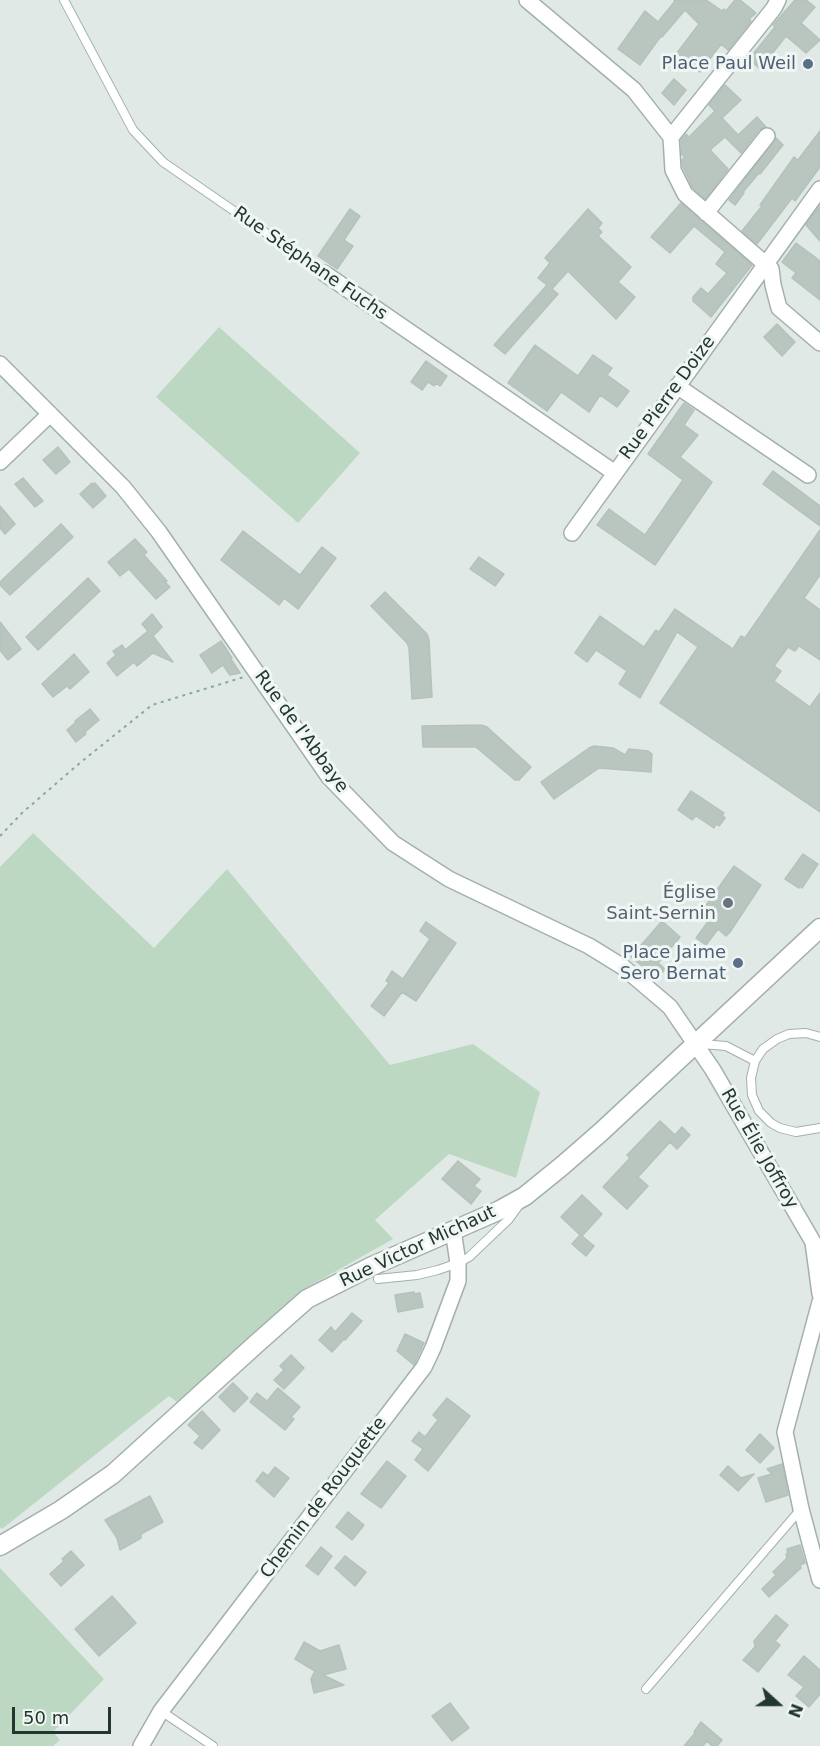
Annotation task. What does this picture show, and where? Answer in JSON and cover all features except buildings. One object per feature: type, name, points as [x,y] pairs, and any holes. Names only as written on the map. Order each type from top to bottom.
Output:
[{"type":"street","points":[[527,0],[634,90],[671,137],[673,170],[685,194],[771,269],[779,308],[820,343]]},
{"type":"street","points":[[671,137],[778,0]]},
{"type":"street","points":[[706,213],[767,136]]},
{"type":"street","name":"Rue Pierre Doize","points":[[572,533],[820,189]]},
{"type":"street","name":"Rue Stéphane Fuchs","points":[[324,273],[615,473]]},
{"type":"street","name":"Rue de l'Abbaye","points":[[0,364],[123,487],[159,532],[329,777],[393,843],[449,879],[589,946],[623,967],[670,1007],[695,1044]]},
{"type":"street","points":[[677,386],[808,476]]},
{"type":"street","points":[[0,462],[50,414]]},
{"type":"street","name":"Rue Victor Michaut","points":[[0,1546],[60,1510],[113,1474],[308,1299],[370,1267],[500,1210],[525,1196],[593,1138],[820,928]]},
{"type":"street","name":"Rue Élie Joffroy","points":[[695,1044],[713,1070],[817,1246],[820,1294]]},
{"type":"street","name":"Chemin de Rouquette","points":[[141,1746],[161,1711],[424,1367],[458,1281],[453,1230]]},
{"type":"street","points":[[820,1302],[785,1432],[801,1509],[820,1580]]},
{"type":"lane","name":"Rue Stéphane Fuchs","points":[[64,0],[133,130],[163,162],[324,273]]},
{"type":"lane","points":[[820,1037],[806,1033],[789,1034],[777,1039],[763,1049],[755,1061],[751,1078],[752,1095],[759,1111],[771,1123],[796,1132],[820,1128]]},
{"type":"lane","points":[[695,1044],[726,1046],[755,1061]]},
{"type":"lane","points":[[378,1279],[417,1275],[438,1270],[469,1257],[509,1219],[525,1196]]},
{"type":"lane","points":[[646,1689],[801,1509]]},
{"type":"lane","points":[[161,1711],[213,1746]]},
{"type":"path","points":[[0,836],[22,813],[81,762],[152,705],[257,673]]},
{"type":"green space","points":[[219,327],[360,453],[298,523],[156,397]]},
{"type":"green space","points":[[33,833],[154,948],[227,869],[390,1065],[473,1044],[540,1092],[516,1178],[449,1154],[375,1220],[393,1239],[306,1288],[177,1402],[169,1396],[2,1529],[0,1527],[0,867]]},
{"type":"green space","points":[[0,1568],[104,1679],[53,1732],[60,1740],[53,1746],[0,1746]]},
{"type":"place","name":"Place Paul Weil","points":[[808,64]]},
{"type":"place","name":"Église Saint-Sernin","points":[[728,903]]},
{"type":"place","name":"Place Jaime Sero Bernat","points":[[738,963]]}]
